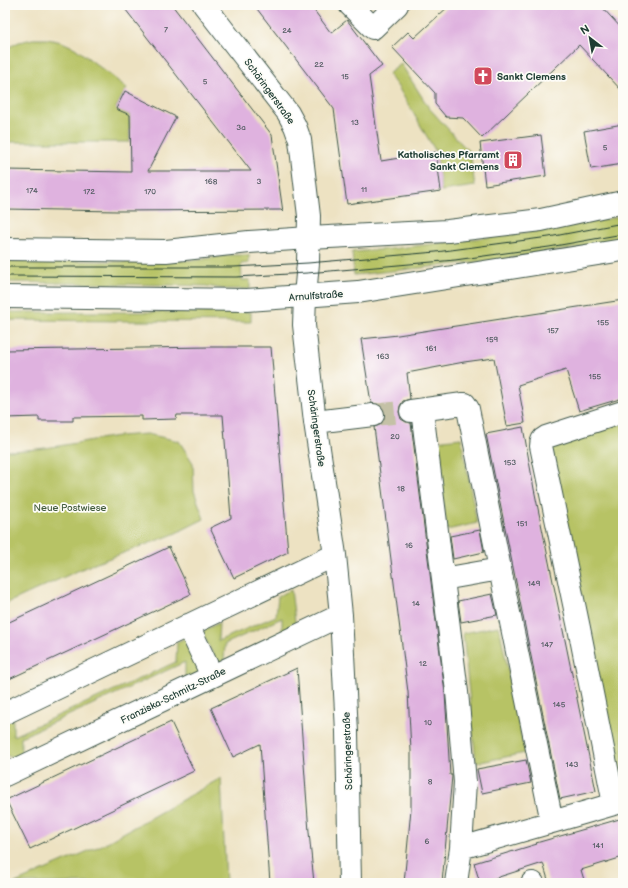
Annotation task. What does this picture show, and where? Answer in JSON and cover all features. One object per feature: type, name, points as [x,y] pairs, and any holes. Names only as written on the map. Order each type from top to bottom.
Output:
[{"type":"street","name":"Schäringerstraße","points":[[204,5],[288,113],[300,140],[309,216],[304,325],[315,422],[335,555],[341,615],[347,732],[350,883]]},
{"type":"street","points":[[350,5],[373,28],[398,5]]},
{"type":"street","points":[[5,250],[166,251],[249,242],[448,231],[541,220],[623,202]]},
{"type":"street","name":"Arnulfstraße","points":[[5,297],[247,300],[358,292],[623,250]]},
{"type":"street","points":[[456,883],[461,848],[465,782],[457,692],[443,579],[416,410],[463,404],[466,404],[467,406],[474,434],[552,822]]},
{"type":"street","points":[[461,848],[618,802],[579,628],[541,442],[546,436],[623,412]]},
{"type":"street","points":[[315,422],[373,415]]},
{"type":"street","points":[[5,713],[335,555]]},
{"type":"street","points":[[443,579],[500,569]]},
{"type":"street","name":"Franziska-Schmitz-Straße","points":[[5,775],[341,615]]},
{"type":"street","points":[[188,625],[212,676]]},
{"type":"green space","points":[[33,39],[47,39],[62,42],[75,48],[127,88],[116,108],[130,115],[130,142],[5,142],[5,49],[19,42]]},
{"type":"green space","points":[[401,64],[429,108],[470,153],[475,186],[441,191],[436,152],[398,87],[388,74]]},
{"type":"green space","points":[[623,216],[623,241],[503,259],[354,275],[352,252],[391,249],[546,230]]},
{"type":"green space","points":[[230,255],[249,255],[249,263],[241,264],[242,280],[250,280],[250,289],[224,289],[206,286],[5,282],[5,260],[144,262],[199,260]]},
{"type":"green space","points":[[5,312],[251,312],[251,322],[5,320]]},
{"type":"green space","points":[[623,422],[623,793],[621,793],[551,447]]},
{"type":"green space","name":"Neue Postwiese","points":[[147,434],[179,441],[193,463],[194,491],[204,519],[174,534],[86,567],[5,604],[5,451],[20,451],[119,436]]},
{"type":"green space","points":[[461,438],[477,523],[447,530],[435,441]]},
{"type":"green space","points":[[291,590],[296,629],[282,636],[282,618],[225,644],[224,662],[217,662],[203,635],[204,630],[219,623],[218,641],[276,616],[278,596]]},
{"type":"green space","points":[[499,626],[525,753],[476,763],[463,633]]},
{"type":"green space","points":[[185,638],[202,672],[185,680],[185,662],[21,737],[21,755],[11,757],[5,755],[5,721],[13,717],[13,736],[176,662],[177,642]]},
{"type":"green space","points":[[221,778],[226,883],[15,883],[102,845]]},
{"type":"building","points":[[122,5],[172,5],[272,135],[283,212],[281,210],[117,211],[5,209],[5,170],[131,172],[130,115],[116,109],[125,91],[176,117],[148,171],[251,171]]},
{"type":"building","points":[[254,5],[310,5],[331,33],[347,20],[382,66],[369,76],[381,161],[436,152],[441,191],[347,204],[334,109]]},
{"type":"building","name":"Sankt Clemens","points":[[450,5],[600,5],[623,30],[623,92],[579,45],[482,138],[463,118],[446,117],[435,104],[435,93],[392,47],[408,32],[414,38]]},
{"type":"building","points":[[623,124],[623,164],[591,169],[584,131]]},
{"type":"building","name":"Katholisches Pfarramt Sankt Clemens","points":[[541,135],[546,176],[485,185],[480,143]]},
{"type":"building","points":[[623,300],[623,398],[579,411],[566,370],[518,385],[525,423],[507,426],[494,358],[407,373],[410,399],[403,401],[399,412],[401,419],[411,423],[445,693],[450,775],[452,776],[442,883],[404,883],[411,809],[411,751],[408,692],[374,427],[380,425],[384,420],[385,413],[383,408],[378,404],[371,403],[361,339],[398,335]]},
{"type":"building","points":[[271,347],[288,552],[234,578],[210,528],[231,518],[223,415],[177,415],[176,419],[142,420],[142,416],[73,417],[73,421],[39,421],[39,417],[5,418],[5,350]]},
{"type":"building","points":[[523,427],[534,489],[596,791],[560,799],[486,434]]},
{"type":"building","points":[[480,530],[484,552],[453,559],[450,536]]},
{"type":"building","points":[[169,547],[191,594],[5,681],[5,624]]},
{"type":"building","points":[[492,594],[497,615],[461,622],[458,601]]},
{"type":"building","points":[[297,668],[314,883],[270,883],[260,744],[233,757],[211,708]]},
{"type":"building","points":[[171,722],[194,771],[30,849],[6,800]]},
{"type":"building","points":[[526,760],[531,783],[482,793],[477,769]]},
{"type":"building","points":[[623,818],[623,857],[581,870],[585,883],[549,883],[543,863],[480,883],[474,863],[537,844],[536,843]]},
{"type":"tunnel","points":[[373,415],[411,411]]},
{"type":"tram line","points":[[5,267],[234,267],[308,263],[436,252],[549,237],[623,223]]},
{"type":"tram line","points":[[5,276],[236,277],[307,273],[455,260],[549,247],[623,234]]},
{"type":"place","name":"Sankt Clemens","points":[[483,76]]},
{"type":"place","name":"Katholisches Pfarramt Sankt Clemens","points":[[513,160]]}]
